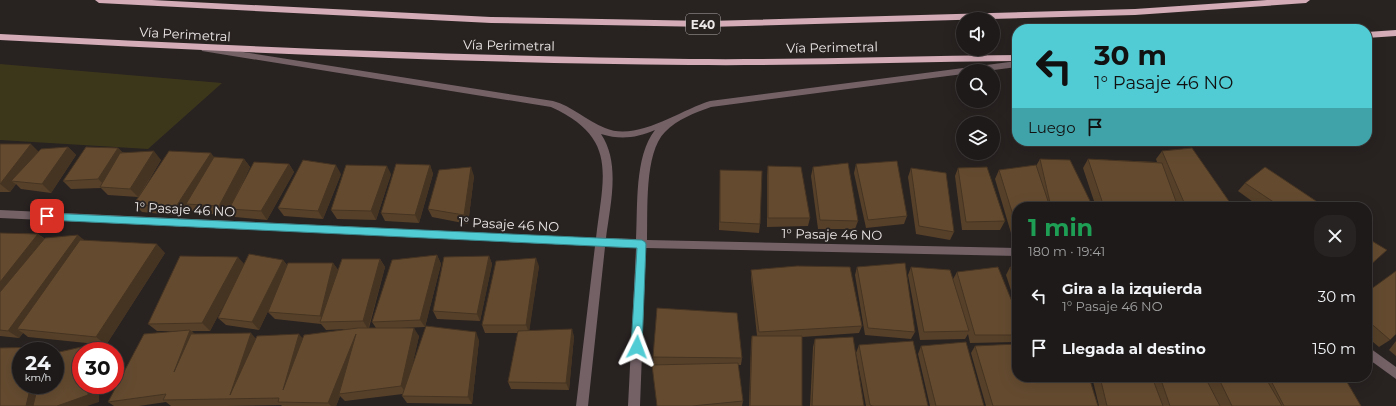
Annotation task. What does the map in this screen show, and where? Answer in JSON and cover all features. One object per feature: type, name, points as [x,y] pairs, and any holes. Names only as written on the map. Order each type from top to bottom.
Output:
[{"type":"highway","name":"Vía Perimetral","points":[[99,0],[491,20],[708,24],[1135,12],[1306,0]]},
{"type":"highway","points":[[1372,35],[1396,33]]},
{"type":"highway","name":"Vía Perimetral","points":[[0,38],[197,48],[684,62],[1012,58]]},
{"type":"street","points":[[197,48],[553,104],[571,111],[591,126],[603,145],[608,166],[608,176],[582,406]]},
{"type":"street","points":[[582,119],[601,131],[615,136],[626,136],[640,132],[710,104],[1012,65]]},
{"type":"street","points":[[634,406],[645,165],[656,136],[670,123],[685,114]]},
{"type":"street","name":"1° Pasaje 46 NO","points":[[0,214],[642,244],[1012,252]]},
{"type":"street","points":[[1372,355],[1396,374]]},
{"type":"shaded area","points":[[0,64],[222,83],[148,149],[0,140]]},
{"type":"building","points":[[0,144],[31,144],[0,184]]},
{"type":"building","points":[[68,147],[42,184],[11,181],[41,149]]},
{"type":"building","points":[[86,147],[118,148],[98,179],[63,181]]},
{"type":"building","points":[[1192,148],[1230,202],[1184,202],[1162,151]]},
{"type":"building","points":[[154,151],[130,189],[100,187],[120,153]]},
{"type":"building","points":[[169,151],[211,153],[175,208],[134,204]]},
{"type":"building","points":[[214,157],[244,159],[219,206],[186,204]]},
{"type":"building","points":[[1040,159],[1070,160],[1091,202],[1050,202]]},
{"type":"building","points":[[1088,159],[1162,163],[1176,202],[1102,202]]},
{"type":"building","points":[[303,160],[336,165],[318,211],[278,208]]},
{"type":"building","points":[[897,161],[907,216],[868,220],[856,164]]},
{"type":"building","points":[[254,162],[289,164],[261,211],[229,209]]},
{"type":"building","points":[[848,163],[858,221],[820,220],[813,167]]},
{"type":"building","points":[[396,164],[430,165],[415,215],[381,213]]},
{"type":"building","points":[[346,165],[387,166],[371,211],[331,210]]},
{"type":"building","points":[[1036,165],[1048,202],[1012,202],[1012,212],[999,170]]},
{"type":"building","points":[[768,166],[801,167],[810,218],[768,218]]},
{"type":"building","points":[[471,167],[464,215],[428,209],[439,170]]},
{"type":"building","points":[[987,167],[1005,221],[966,222],[958,168]]},
{"type":"building","points":[[1265,167],[1318,202],[1274,202],[1245,183]]},
{"type":"building","points":[[911,168],[946,173],[954,232],[919,226]]},
{"type":"building","points":[[720,170],[762,171],[760,224],[720,222]]},
{"type":"building","points":[[0,233],[38,234],[0,282]]},
{"type":"building","points":[[78,235],[8,331],[0,330],[0,292],[45,238]]},
{"type":"building","points":[[80,240],[157,244],[96,337],[17,329]]},
{"type":"building","points":[[1372,241],[1387,250],[1372,264]]},
{"type":"building","points":[[249,254],[283,260],[252,322],[218,318]]},
{"type":"building","points":[[437,255],[420,320],[372,322],[392,260]]},
{"type":"building","points":[[180,256],[238,257],[202,323],[148,324]]},
{"type":"building","points":[[489,256],[477,314],[433,311],[444,257]]},
{"type":"building","points":[[536,258],[526,325],[482,325],[496,261]]},
{"type":"building","points":[[342,259],[380,259],[363,321],[320,322]]},
{"type":"building","points":[[288,263],[333,263],[320,316],[268,312]]},
{"type":"building","points":[[905,263],[915,332],[868,328],[857,267]]},
{"type":"building","points":[[797,266],[850,267],[862,326],[759,332],[751,270]]},
{"type":"building","points":[[911,267],[950,270],[969,331],[924,332]]},
{"type":"building","points":[[998,267],[1012,302],[1012,335],[975,335],[957,272]]},
{"type":"building","points":[[1396,271],[1396,334],[1390,340],[1372,324],[1372,288]]},
{"type":"building","points":[[657,308],[737,313],[742,358],[653,357]]},
{"type":"building","points":[[426,326],[476,332],[468,397],[402,396]]},
{"type":"building","points":[[358,328],[414,328],[401,386],[339,394],[356,334],[328,403],[278,402],[279,398],[163,400],[166,394],[108,402],[112,394],[124,394],[124,372],[144,334],[190,330],[174,372],[191,334],[251,333],[230,395],[257,336],[299,334],[283,390],[304,335]]},
{"type":"building","points":[[572,329],[566,383],[508,382],[518,331]]},
{"type":"building","points":[[752,336],[802,336],[802,406],[750,406]]},
{"type":"building","points":[[853,337],[864,406],[812,406],[815,339]]},
{"type":"building","points":[[913,341],[928,406],[870,405],[859,345]]},
{"type":"building","points":[[966,342],[984,406],[936,406],[921,346]]},
{"type":"building","points":[[1012,344],[1012,382],[1091,382],[1098,406],[993,406],[975,346]]},
{"type":"building","points":[[0,348],[12,348],[12,394],[29,394],[26,406],[0,406]]},
{"type":"building","points":[[72,349],[72,394],[88,395],[57,406],[33,406],[36,394],[64,394],[64,351]]},
{"type":"building","points":[[738,363],[743,401],[692,406],[657,406],[652,365]]},
{"type":"building","points":[[1101,382],[1154,382],[1163,406],[1107,406]]},
{"type":"building","points":[[1162,382],[1208,382],[1220,406],[1170,406]]},
{"type":"building","points":[[1220,382],[1268,382],[1282,406],[1232,406]]},
{"type":"building","points":[[1272,382],[1347,382],[1361,406],[1284,406]]},
{"type":"route","points":[[47,216],[642,244],[637,347]]}]
